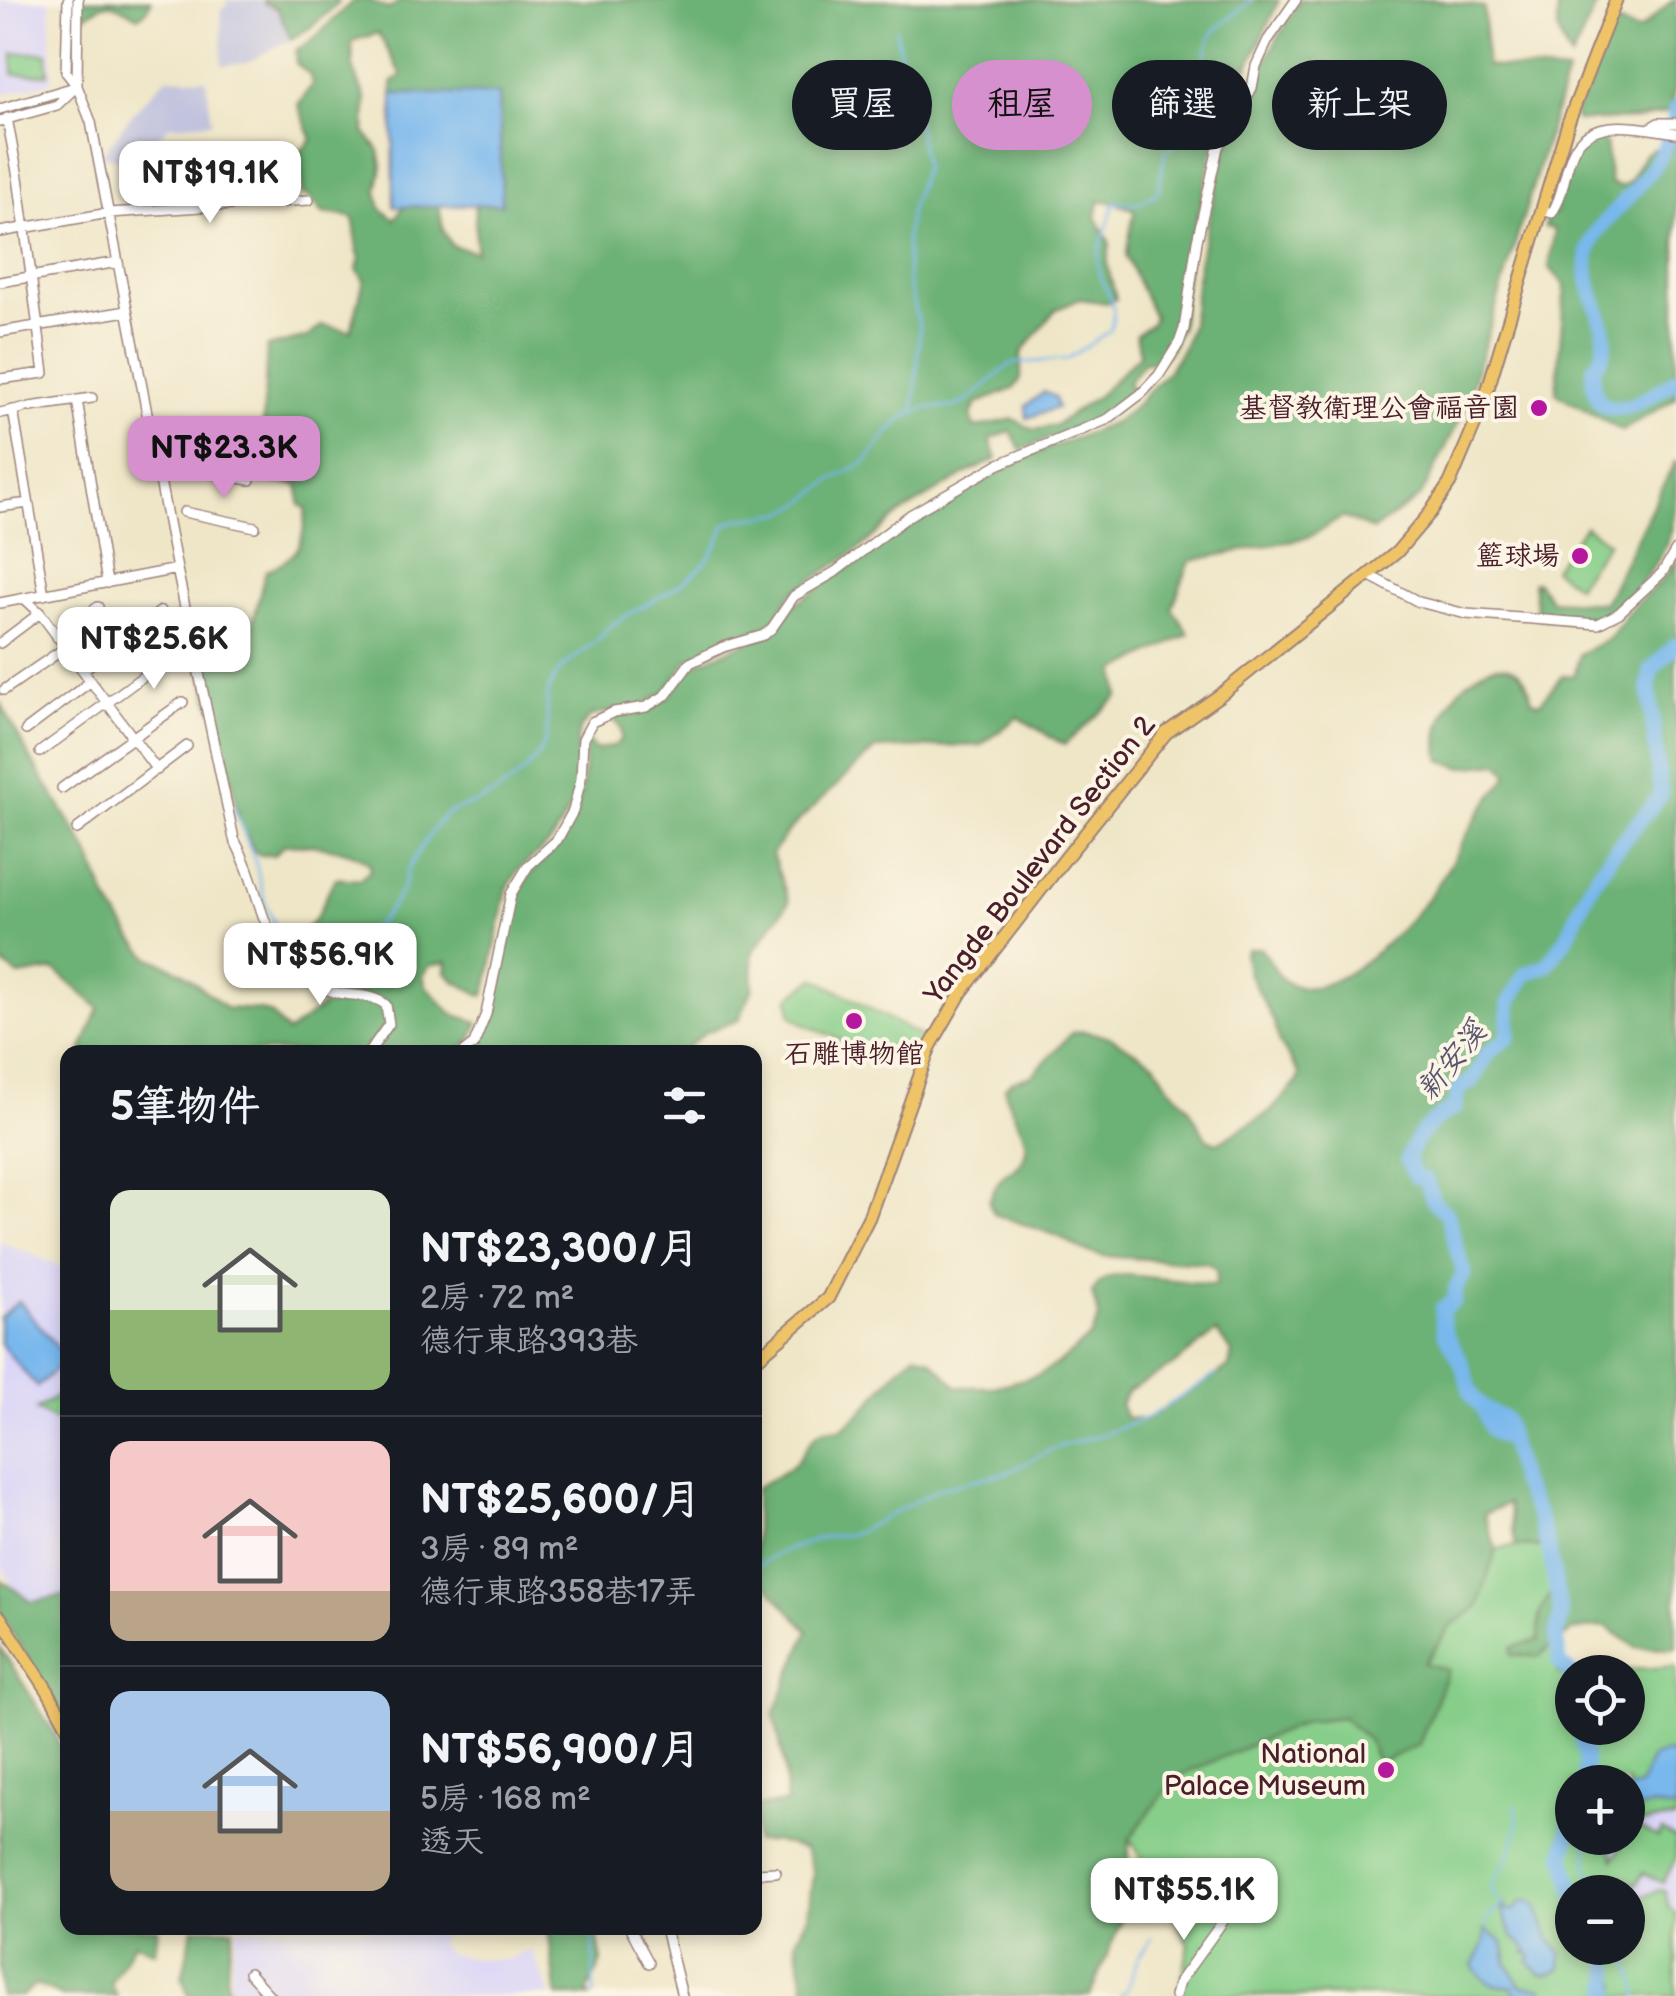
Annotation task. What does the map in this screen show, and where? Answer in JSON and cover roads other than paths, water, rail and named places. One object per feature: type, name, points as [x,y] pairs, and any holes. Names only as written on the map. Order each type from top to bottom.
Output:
[{"type":"main road","name":"Yangde Boulevard Section 2","points":[[762,1354],[828,1298],[869,1217],[930,1046],[961,992],[1064,860],[1166,733],[1370,576],[1430,514],[1450,483],[1483,405],[1568,123],[1616,0]]},
{"type":"main road","points":[[0,1617],[60,1713]]},
{"type":"street","points":[[68,0],[70,42],[66,72],[78,86]]},
{"type":"street","points":[[78,0],[78,86],[91,122],[176,569],[234,840],[248,865],[257,904],[275,945],[293,969],[346,997],[376,998],[386,1005],[389,1024],[374,1045]]},
{"type":"street","points":[[473,1045],[486,1014],[511,894],[528,866],[557,840],[573,811],[581,779],[583,740],[592,722],[614,712],[646,708],[666,694],[690,663],[722,647],[764,635],[794,596],[835,572],[910,515],[1008,460],[1108,419],[1142,394],[1159,375],[1180,343],[1184,329],[1197,240],[1218,147],[1252,88],[1256,66],[1268,40],[1296,0]]},
{"type":"street","points":[[0,108],[78,86]]},
{"type":"street","points":[[0,380],[44,373],[4,120],[57,105],[78,86]]},
{"type":"street","points":[[1542,210],[1552,213],[1574,149],[1583,137],[1604,127],[1668,125],[1676,133]]},
{"type":"street","points":[[0,232],[109,213],[309,200]]},
{"type":"street","points":[[0,282],[118,262]]},
{"type":"street","points":[[0,332],[127,311]]},
{"type":"street","points":[[0,412],[92,398]]},
{"type":"street","points":[[77,400],[107,582]]},
{"type":"street","points":[[22,409],[28,503],[44,595]]},
{"type":"street","points":[[170,427],[241,442]]},
{"type":"street","points":[[193,470],[250,480]]},
{"type":"street","points":[[0,507],[28,503]]},
{"type":"street","points":[[184,512],[255,527]]},
{"type":"street","points":[[1370,576],[1420,602],[1466,614],[1598,624],[1619,612],[1662,573],[1676,550]]},
{"type":"street","points":[[0,603],[176,569]]},
{"type":"street","points":[[24,598],[40,613],[157,770]]},
{"type":"street","points":[[57,637],[98,607]]},
{"type":"street","points":[[82,670],[162,611]]},
{"type":"street","points":[[0,642],[40,613]]},
{"type":"street","points":[[4,690],[64,648]]},
{"type":"street","points":[[40,752],[178,650]]},
{"type":"street","points":[[26,730],[90,682]]},
{"type":"street","points":[[62,788],[183,702]]},
{"type":"street","points":[[77,829],[187,746]]},
{"type":"street","points":[[762,1873],[776,1872]]},
{"type":"street","points":[[1175,1996],[1179,1982],[1232,1910]]},
{"type":"street","points":[[634,1935],[649,1963]]},
{"type":"street","points":[[666,1935],[682,1996]]},
{"type":"street","points":[[250,1974],[270,1996]]},
{"type":"water","points":[[393,94],[499,94],[502,204],[394,207]]},
{"type":"water","points":[[1044,392],[1055,397],[1057,408],[1027,418],[1026,406]]},
{"type":"water","points":[[19,1301],[60,1351],[60,1366],[37,1387],[0,1343],[0,1317]]},
{"type":"water","points":[[1666,1753],[1676,1756],[1676,1809],[1645,1808],[1645,1774],[1652,1757]]},
{"type":"water","points":[[1529,1900],[1536,1904],[1555,1946],[1555,1965],[1561,1968],[1551,1974],[1540,1973],[1529,1961],[1529,1952],[1525,1954],[1526,1948],[1513,1937],[1501,1909],[1505,1905],[1506,1911],[1515,1910]]},
{"type":"water","points":[[1485,1929],[1503,1942],[1507,1963],[1521,1986],[1542,1988],[1544,1996],[1514,1996],[1514,1987],[1494,1985],[1481,1976],[1473,1965],[1485,1942]]},
{"type":"waterway","points":[[304,971],[317,969],[345,954],[384,916],[441,819],[490,796],[525,771],[546,736],[548,696],[560,670],[609,627],[693,574],[717,545],[724,526],[735,520],[783,513],[804,502],[833,479],[866,462],[906,416],[926,408],[954,407],[969,400],[1010,364],[1067,359],[1110,331],[1113,307],[1098,264],[1114,203],[1138,204],[1158,192],[1165,152],[1187,130],[1182,98],[1203,73],[1213,32],[1252,0]]},
{"type":"waterway","points":[[896,30],[924,168],[906,237],[908,282],[920,329],[914,410]]},
{"type":"waterway","name":"新安溪","points":[[1676,108],[1663,150],[1639,185],[1596,234],[1587,262],[1605,340],[1593,368],[1594,389],[1600,402],[1621,408],[1635,404],[1676,380]]},
{"type":"waterway","name":"新安溪","points":[[1559,1655],[1556,1636],[1561,1615],[1549,1550],[1537,1513],[1520,1481],[1505,1419],[1476,1401],[1444,1331],[1442,1309],[1454,1301],[1464,1274],[1447,1214],[1433,1201],[1426,1180],[1415,1176],[1407,1160],[1425,1129],[1455,1108],[1458,1089],[1473,1080],[1487,1054],[1509,1037],[1509,1004],[1525,974],[1547,965],[1567,937],[1589,889],[1611,855],[1661,795],[1649,689],[1651,670],[1676,645]]},
{"type":"waterway","points":[[233,805],[256,864],[265,903],[289,954]]},
{"type":"waterway","points":[[762,1564],[823,1537],[854,1534],[940,1488],[1009,1472],[1054,1448],[1149,1417],[1217,1374]]},
{"type":"waterway","name":"新安溪","points":[[1484,1410],[1492,1430],[1509,1440]]},
{"type":"waterway","name":"新安溪","points":[[1583,1745],[1585,1765]]},
{"type":"waterway","points":[[1486,1928],[1488,1917],[1503,1905],[1492,1886],[1516,1837],[1516,1805]]},
{"type":"waterway","name":"新安溪","points":[[1564,1855],[1569,1875]]},
{"type":"waterway","points":[[1588,1855],[1591,1875]]},
{"type":"waterway","points":[[594,1935],[594,1996]]},
{"type":"waterway","points":[[1120,1996],[1152,1938]]},
{"type":"waterway","name":"新安溪","points":[[1608,1965],[1610,1996]]},
{"type":"waterway","points":[[1630,1965],[1639,1996]]},
{"type":"place","name":"基督教衛理公會福音園","points":[[1539,408]]},
{"type":"place","name":"籃球場","points":[[1580,556]]},
{"type":"place","name":"石雕博物館","points":[[854,1021]]},
{"type":"place","name":"National Palace Museum","points":[[1386,1770]]}]
